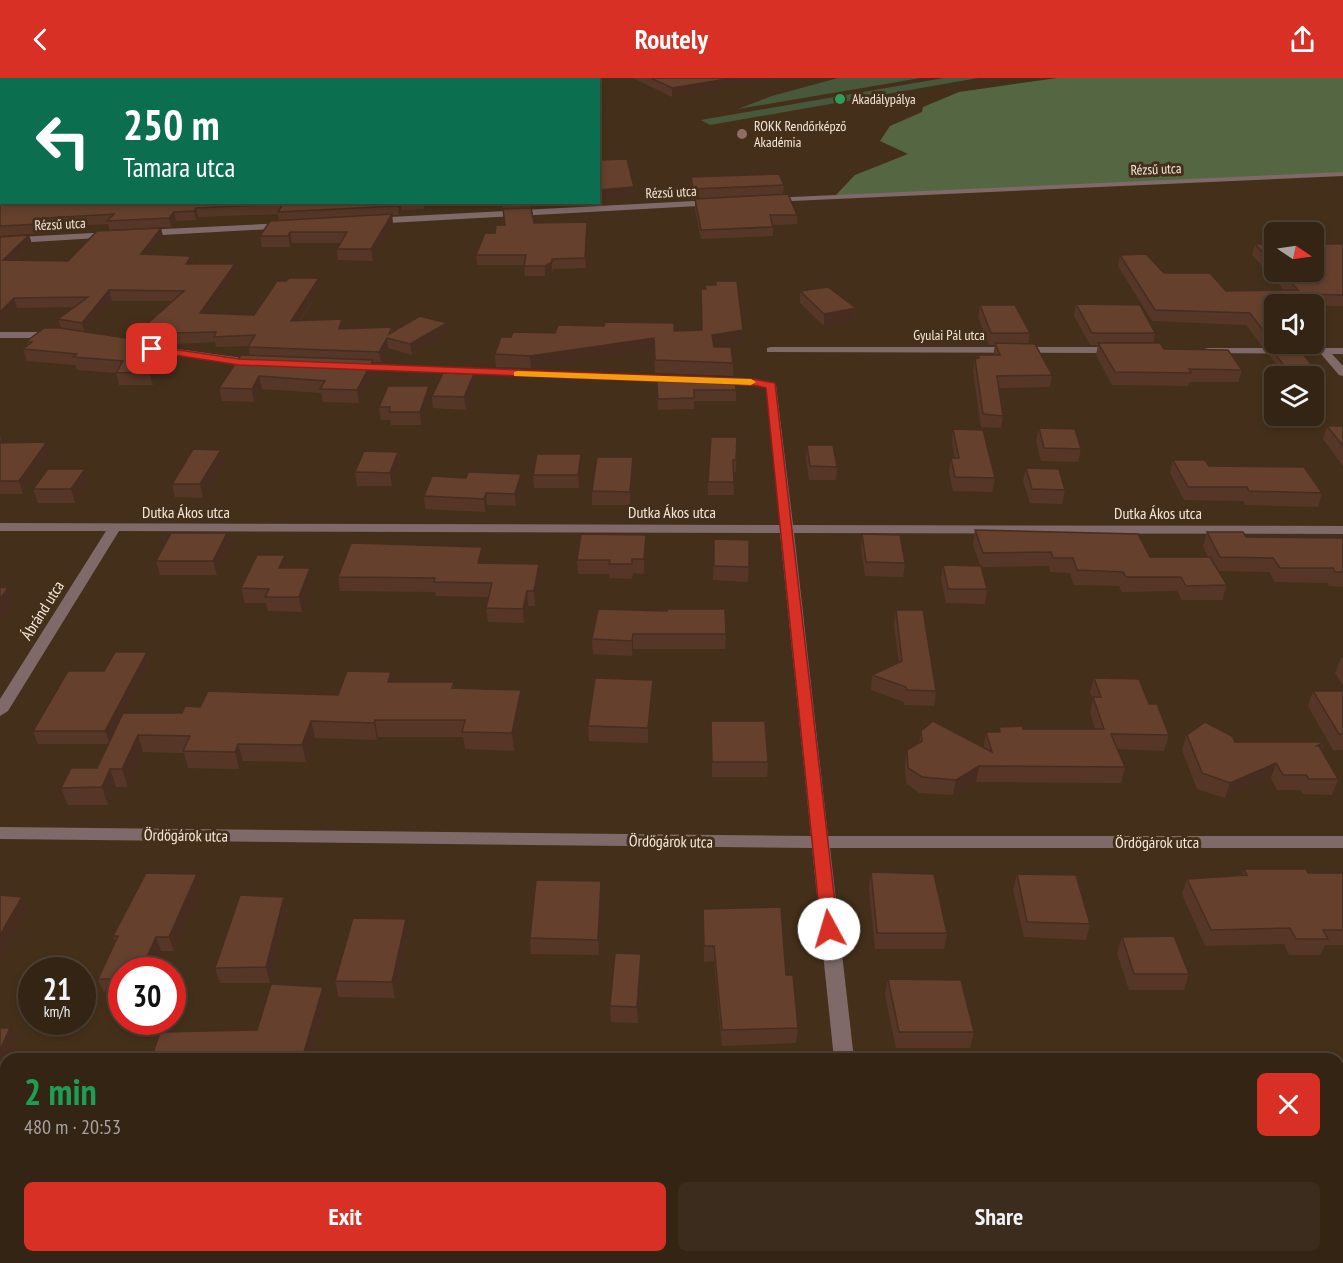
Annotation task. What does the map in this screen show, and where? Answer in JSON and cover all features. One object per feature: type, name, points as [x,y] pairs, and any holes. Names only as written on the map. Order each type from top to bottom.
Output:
[{"type":"street","name":"Rézsű utca","points":[[764,201],[1343,174]]},
{"type":"street","name":"Rézsű utca","points":[[361,221],[482,215],[553,207],[717,203]]},
{"type":"street","points":[[472,209],[482,215]]},
{"type":"street","points":[[129,234],[294,225]]},
{"type":"street","name":"Rézsű utca","points":[[0,241],[118,235]]},
{"type":"street","points":[[0,335],[64,335]]},
{"type":"street","points":[[134,346],[239,362],[273,363]]},
{"type":"street","name":"Gyulai Pál utca","points":[[771,350],[1124,350]]},
{"type":"street","points":[[1195,351],[1264,351]]},
{"type":"street","points":[[1324,351],[1343,351]]},
{"type":"street","points":[[1324,351],[1343,373]]},
{"type":"street","points":[[342,366],[693,380]]},
{"type":"street","points":[[705,380],[753,382],[771,386],[843,1053]]},
{"type":"street","name":"Dutka Ákos utca","points":[[0,527],[1343,530]]},
{"type":"street","name":"Ábránd utca","points":[[0,711],[114,528]]},
{"type":"street","name":"Ördögárok utca","points":[[0,834],[820,842],[1343,842]]},
{"type":"green space","points":[[838,78],[921,78],[738,109],[772,96]]},
{"type":"green space","name":"Akadálypálya","points":[[944,78],[978,78],[710,125],[701,120]]},
{"type":"green space","points":[[1057,78],[1343,78],[1343,174],[834,197],[855,175],[908,154],[880,141],[890,126],[922,112],[923,107],[959,92]]},
{"type":"building","points":[[651,78],[733,78],[672,88]]},
{"type":"building","points":[[627,159],[634,187],[600,190],[600,160]]},
{"type":"building","points":[[779,174],[784,185],[693,189],[691,177]]},
{"type":"building","points":[[788,194],[797,215],[770,215],[773,227],[701,230],[695,199]]},
{"type":"building","points":[[0,204],[283,204],[196,208],[194,211],[174,212],[169,218],[107,221],[114,214],[48,218],[41,224],[0,226]]},
{"type":"building","points":[[283,204],[399,204],[398,206],[278,212]]},
{"type":"building","points":[[531,208],[534,223],[587,222],[585,258],[552,259],[552,262],[545,266],[524,266],[526,255],[476,255],[485,233],[495,233],[496,225],[505,225],[503,209]]},
{"type":"building","points":[[392,214],[371,249],[337,249],[347,232],[290,232],[288,236],[260,236],[270,221]]},
{"type":"building","points":[[161,228],[141,254],[191,256],[186,264],[235,264],[200,313],[254,315],[277,281],[286,281],[289,278],[319,278],[291,321],[342,319],[339,329],[392,327],[389,334],[420,316],[447,323],[410,344],[387,338],[379,352],[248,347],[255,335],[214,337],[216,332],[173,333],[171,336],[139,331],[184,291],[109,290],[82,323],[58,319],[88,297],[14,298],[0,312],[0,237],[29,235],[3,260],[68,261],[97,231]]},
{"type":"building","points":[[1255,244],[1264,244],[1264,254]]},
{"type":"building","points":[[1324,244],[1343,244],[1343,295],[1264,294],[1264,331],[1250,313],[1155,310],[1120,255],[1146,254],[1164,273],[1210,273],[1226,291],[1298,290],[1290,282],[1324,282]]},
{"type":"building","points":[[716,281],[737,281],[743,330],[712,335],[714,347],[731,347],[733,363],[655,360],[654,338],[530,356],[495,354],[501,337],[511,337],[513,332],[555,333],[558,325],[604,326],[605,322],[674,323],[674,331],[702,330],[701,289],[706,289],[705,285],[716,285]]},
{"type":"building","points":[[828,287],[856,308],[824,314],[800,291]]},
{"type":"building","points":[[1076,304],[1140,305],[1155,333],[1092,333]]},
{"type":"building","points":[[980,305],[1015,305],[1030,333],[991,333]]},
{"type":"building","points":[[44,328],[60,328],[166,344],[149,372],[116,373],[123,361],[73,357],[77,354],[23,349],[32,342],[27,341]]},
{"type":"building","points":[[995,343],[1035,344],[1052,375],[997,376],[1003,416],[983,414],[975,359],[979,358],[978,355],[1000,355]]},
{"type":"building","points":[[1098,343],[1160,343],[1164,349],[1228,350],[1242,370],[1189,369],[1191,373],[1115,372]]},
{"type":"building","points":[[1275,354],[1303,354],[1312,366],[1284,366]]},
{"type":"building","points":[[241,355],[373,360],[357,390],[320,389],[325,381],[259,376],[252,389],[219,388]]},
{"type":"building","points":[[443,373],[474,374],[464,397],[432,396]]},
{"type":"building","points":[[656,374],[735,377],[736,390],[694,390],[694,398],[658,399]]},
{"type":"building","points":[[388,386],[429,386],[420,412],[389,412],[390,407],[379,407]]},
{"type":"building","points":[[1327,426],[1343,426],[1343,446]]},
{"type":"building","points":[[1039,428],[1075,429],[1081,449],[1044,448]]},
{"type":"building","points":[[953,429],[983,430],[995,478],[955,477],[951,458],[959,458]]},
{"type":"building","points":[[711,437],[737,437],[736,460],[733,460],[734,482],[708,482]]},
{"type":"building","points":[[47,442],[19,481],[0,481],[0,443]]},
{"type":"building","points":[[807,445],[833,445],[837,467],[810,466]]},
{"type":"building","points":[[193,449],[221,450],[200,484],[172,484]]},
{"type":"building","points":[[364,451],[398,452],[390,473],[355,472]]},
{"type":"building","points":[[537,454],[581,454],[578,475],[533,475]]},
{"type":"building","points":[[597,457],[633,457],[630,492],[592,491]]},
{"type":"building","points":[[1173,460],[1205,460],[1209,466],[1304,467],[1322,493],[1249,491],[1247,487],[1188,487]]},
{"type":"building","points":[[1026,468],[1059,469],[1065,490],[1032,489]]},
{"type":"building","points":[[48,469],[85,469],[71,489],[33,489]]},
{"type":"building","points":[[468,472],[521,474],[515,494],[486,493],[484,499],[424,496],[432,476],[466,478]]},
{"type":"building","points":[[975,530],[1138,534],[1150,557],[1210,557],[1227,585],[1186,586],[1181,577],[1126,577],[1123,572],[1077,570],[1073,558],[1053,558],[1051,552],[983,553]]},
{"type":"building","points":[[1207,532],[1243,532],[1246,537],[1343,538],[1343,572],[1335,572],[1333,568],[1280,568],[1273,558],[1220,557]]},
{"type":"building","points":[[171,533],[227,533],[213,561],[156,561]]},
{"type":"building","points":[[581,534],[646,535],[644,559],[632,559],[632,564],[609,564],[610,560],[577,560]]},
{"type":"building","points":[[862,534],[900,535],[905,563],[866,562]]},
{"type":"building","points":[[714,539],[749,540],[749,567],[714,566]]},
{"type":"building","points":[[351,543],[482,547],[478,563],[539,564],[534,591],[527,591],[523,609],[486,608],[492,583],[434,582],[435,578],[338,577]]},
{"type":"building","points":[[257,555],[285,555],[279,568],[310,568],[299,597],[265,597],[269,589],[241,588]]},
{"type":"building","points":[[943,565],[981,566],[987,589],[948,589]]},
{"type":"building","points":[[0,587],[8,588],[0,599]]},
{"type":"building","points":[[598,609],[667,611],[667,609],[725,609],[726,634],[633,634],[632,641],[592,639]]},
{"type":"building","points":[[896,610],[923,610],[936,691],[907,690],[906,687],[872,675],[902,661]]},
{"type":"building","points":[[115,652],[147,652],[105,731],[33,731],[68,671],[104,671]]},
{"type":"building","points":[[347,671],[391,672],[388,682],[454,682],[452,688],[521,690],[512,733],[462,732],[465,720],[375,720],[374,723],[311,721],[302,745],[238,744],[235,752],[183,751],[190,736],[138,735],[122,769],[110,769],[102,787],[61,788],[71,768],[97,768],[123,713],[182,713],[185,706],[200,707],[208,691],[338,695]]},
{"type":"building","points":[[595,678],[653,680],[648,728],[588,726]]},
{"type":"building","points":[[1094,678],[1139,679],[1149,704],[1157,704],[1169,735],[1111,734],[1125,767],[979,766],[956,780],[922,777],[908,768],[907,750],[922,741],[921,731],[933,721],[992,752],[986,732],[1000,732],[999,727],[1104,729],[1093,697],[1101,697]]},
{"type":"building","points":[[1313,691],[1343,691],[1343,734],[1339,734]]},
{"type":"building","points":[[711,721],[765,721],[768,762],[712,762]]},
{"type":"building","points":[[1205,722],[1232,736],[1235,742],[1324,742],[1317,746],[1338,779],[1309,779],[1306,775],[1283,775],[1276,763],[1230,783],[1202,773],[1187,735]]},
{"type":"building","points":[[1244,869],[1306,869],[1308,873],[1343,873],[1343,930],[1323,930],[1328,939],[1296,939],[1290,928],[1211,930],[1187,879],[1247,875]]},
{"type":"building","points":[[871,872],[934,874],[947,933],[877,933]]},
{"type":"building","points":[[146,873],[197,874],[169,937],[156,937],[147,957],[108,957],[118,936],[113,936]]},
{"type":"building","points":[[1017,874],[1076,875],[1090,924],[1027,922]]},
{"type":"building","points":[[536,880],[601,881],[598,940],[530,938]]},
{"type":"building","points":[[0,895],[22,897],[0,935]]},
{"type":"building","points":[[240,895],[284,897],[266,967],[215,968]]},
{"type":"building","points":[[781,907],[786,975],[793,975],[798,1028],[722,1030],[714,946],[704,946],[703,909]]},
{"type":"building","points":[[353,918],[406,919],[392,982],[335,981]]},
{"type":"building","points":[[1174,936],[1189,974],[1134,974],[1122,937]]},
{"type":"building","points":[[615,953],[641,954],[637,1007],[610,1006]]},
{"type":"building","points":[[108,958],[108,979],[98,979]]},
{"type":"building","points":[[888,979],[961,980],[974,1032],[899,1032]]},
{"type":"building","points":[[271,984],[323,987],[304,1053],[153,1053],[159,1035],[186,1035],[186,1031],[257,1030]]},
{"type":"building","points":[[0,1028],[10,1028],[0,1050]]},
{"type":"slow traffic","points":[[518,374],[751,382]]},
{"type":"place","name":"Akadálypálya","points":[[840,99]]},
{"type":"place","name":"ROKK Rendőrképző Akadémia","points":[[742,134]]},
{"type":"route","points":[[152,349],[239,362],[753,382],[771,386],[829,929]]}]
